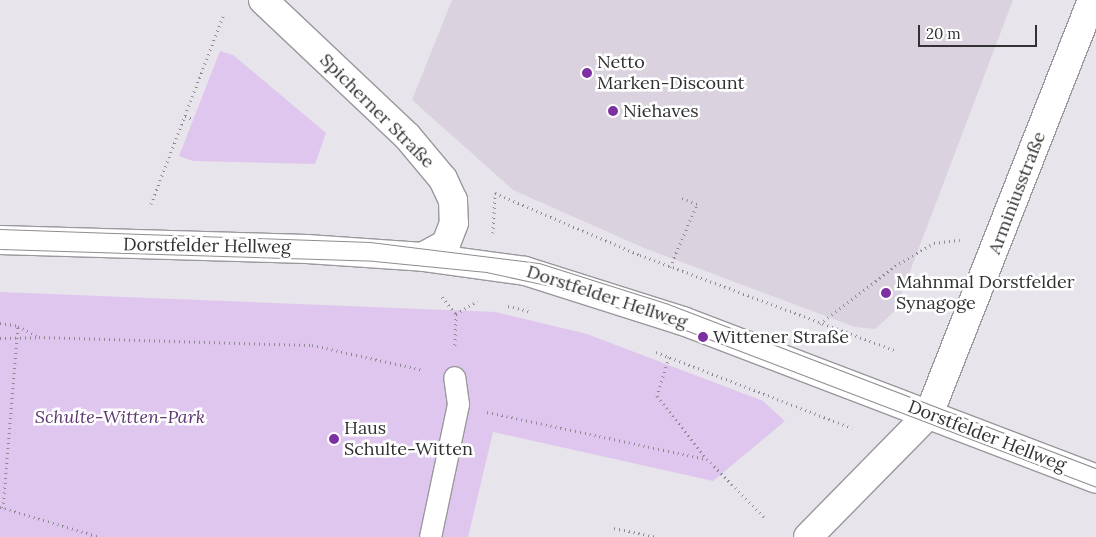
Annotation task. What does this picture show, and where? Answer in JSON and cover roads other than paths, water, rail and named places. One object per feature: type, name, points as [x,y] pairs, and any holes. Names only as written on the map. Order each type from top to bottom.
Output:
[{"type":"street","name":"Spicherner Straße","points":[[263,0],[407,136],[443,179],[453,200],[454,223],[446,244],[423,257]]},
{"type":"street","name":"Arminiusstraße","points":[[929,414],[1092,0]]},
{"type":"street","name":"Dorstfelder Hellweg","points":[[0,240],[423,257],[487,263],[579,285],[929,414],[1096,479]]},
{"type":"street","points":[[808,537],[929,414]]},
{"type":"lane","points":[[430,537],[458,404],[454,377]]},
{"type":"tram line","points":[[0,229],[370,242],[539,263],[668,304],[1096,468]]},
{"type":"tram line","points":[[0,249],[374,261],[486,272],[555,287],[680,328],[1096,487]]},
{"type":"place","name":"Netto Marken-Discount","points":[[587,73]]},
{"type":"place","name":"Niehaves","points":[[613,111]]},
{"type":"place","name":"Mahnmal Dorstfelder Synagoge","points":[[886,293]]},
{"type":"place","name":"Wittener Straße","points":[[703,337]]},
{"type":"place","name":"Haus Schulte-Witten","points":[[334,439]]},
{"type":"park label","name":"Schulte-Witten-Park","points":[[120,417]]}]
